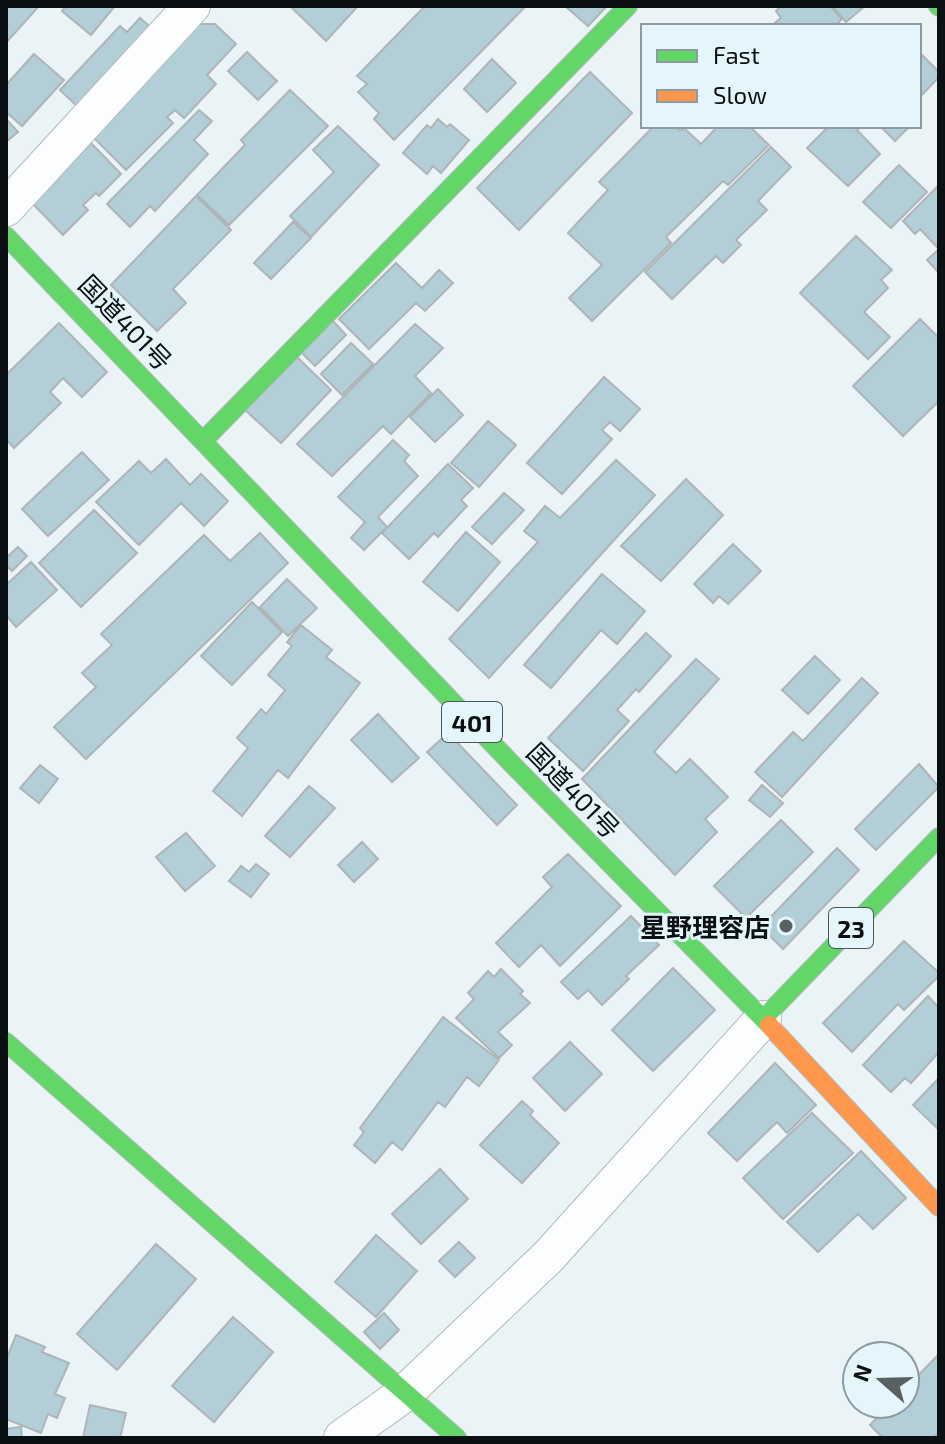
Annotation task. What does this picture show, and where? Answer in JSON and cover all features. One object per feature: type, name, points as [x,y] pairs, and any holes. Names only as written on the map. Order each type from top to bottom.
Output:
[{"type":"main road","points":[[204,440],[628,6]]},
{"type":"main road","name":"国道401号","points":[[6,236],[512,764],[763,1019],[939,1207]]},
{"type":"main road","name":"23","points":[[763,1019],[939,837]]},
{"type":"main road","points":[[6,1042],[457,1438]]},
{"type":"street","points":[[6,208],[192,6]]},
{"type":"street","points":[[342,1438],[404,1394],[548,1257],[763,1019]]},
{"type":"building","points":[[6,6],[39,6],[6,43]]},
{"type":"building","points":[[66,6],[115,6],[91,35],[62,11]]},
{"type":"building","points":[[290,6],[358,6],[326,41]]},
{"type":"building","points":[[425,6],[526,6],[394,140],[374,119],[379,113],[358,92],[367,84],[357,76]]},
{"type":"building","points":[[565,6],[607,6],[588,26]]},
{"type":"building","points":[[781,6],[830,6],[842,19],[837,24],[774,24],[781,18],[776,11]]},
{"type":"building","points":[[832,6],[865,6],[846,22]]},
{"type":"building","points":[[140,18],[153,29],[78,107],[60,90],[120,26],[127,32]]},
{"type":"building","points":[[198,24],[215,24],[236,44],[207,75],[216,84],[184,118],[175,110],[167,117],[173,123],[126,170],[92,136]]},
{"type":"building","points":[[247,52],[277,81],[258,100],[228,71]]},
{"type":"building","points":[[34,54],[64,80],[22,126],[6,112],[6,85]]},
{"type":"building","points":[[921,54],[939,72],[939,77],[921,96]]},
{"type":"building","points":[[492,59],[516,83],[487,112],[464,89]]},
{"type":"building","points":[[590,72],[632,113],[519,230],[477,188]]},
{"type":"building","points":[[290,90],[328,126],[229,225],[197,195],[245,145],[241,140]]},
{"type":"building","points":[[199,110],[212,121],[194,140],[208,154],[155,211],[150,206],[130,227],[107,204]]},
{"type":"building","points":[[6,119],[18,132],[6,142]]},
{"type":"building","points":[[438,119],[447,127],[450,124],[469,140],[441,173],[433,166],[427,174],[403,153],[427,125],[431,128]]},
{"type":"building","points":[[338,126],[379,165],[311,237],[290,216],[334,172],[313,150]]},
{"type":"building","points":[[652,128],[676,128],[680,131],[684,128],[701,144],[716,128],[751,128],[769,145],[728,185],[723,181],[666,237],[671,243],[592,321],[569,298],[602,265],[568,233],[608,190],[599,182]]},
{"type":"building","points":[[827,128],[859,128],[857,130],[880,154],[848,186],[807,148]]},
{"type":"building","points":[[882,128],[908,128],[895,141]]},
{"type":"building","points":[[91,143],[121,174],[99,196],[96,193],[83,205],[88,210],[63,235],[32,203]]},
{"type":"building","points":[[771,147],[791,167],[758,201],[767,210],[736,240],[741,245],[723,263],[716,256],[672,299],[645,272]]},
{"type":"building","points":[[899,165],[927,192],[891,228],[863,202]]},
{"type":"building","points":[[939,185],[938,248],[920,229],[915,234],[903,221]]},
{"type":"building","points":[[196,196],[231,230],[173,289],[186,303],[157,331],[111,285]]},
{"type":"building","points":[[293,222],[311,238],[271,279],[254,263]]},
{"type":"building","points":[[856,236],[892,270],[881,280],[888,288],[864,312],[890,337],[868,359],[800,293]]},
{"type":"building","points":[[939,249],[939,273],[927,260]]},
{"type":"building","points":[[396,263],[422,288],[439,270],[453,283],[425,311],[416,303],[369,349],[339,319]]},
{"type":"building","points":[[920,319],[939,338],[939,401],[903,436],[853,386]]},
{"type":"building","points":[[332,320],[346,335],[315,366],[301,352]]},
{"type":"building","points":[[59,323],[107,372],[82,397],[63,378],[50,392],[61,403],[14,448],[6,439],[6,375]]},
{"type":"building","points":[[415,324],[443,348],[415,376],[431,393],[391,434],[383,426],[332,476],[297,444]]},
{"type":"building","points":[[351,343],[373,364],[342,395],[321,374]]},
{"type":"building","points":[[296,356],[331,390],[281,443],[245,410]]},
{"type":"building","points":[[604,377],[640,409],[620,431],[610,422],[602,430],[612,439],[562,494],[527,463]]},
{"type":"building","points":[[438,389],[463,415],[435,442],[410,417]]},
{"type":"building","points":[[488,421],[516,445],[479,487],[451,463]]},
{"type":"building","points":[[393,440],[409,455],[404,461],[418,476],[378,517],[387,527],[364,550],[351,538],[365,522],[338,497]]},
{"type":"building","points":[[82,452],[109,480],[48,536],[22,509]]},
{"type":"building","points":[[166,459],[190,485],[201,474],[228,501],[204,526],[181,503],[139,545],[96,502],[139,461],[151,473]]},
{"type":"building","points":[[616,460],[655,495],[489,678],[449,639],[538,542],[524,531],[545,506],[560,518]]},
{"type":"building","points":[[448,464],[473,488],[461,500],[467,506],[438,537],[434,533],[409,559],[382,533]]},
{"type":"building","points":[[686,479],[723,515],[661,581],[621,546]]},
{"type":"building","points":[[504,493],[524,510],[492,544],[472,527]]},
{"type":"building","points":[[94,510],[137,553],[81,607],[39,563]]},
{"type":"building","points":[[466,532],[500,562],[458,611],[423,582]]},
{"type":"building","points":[[260,533],[288,563],[86,759],[54,727],[96,687],[82,673],[112,645],[101,634],[204,535],[230,561]]},
{"type":"building","points":[[733,544],[761,571],[728,604],[719,596],[713,603],[694,584]]},
{"type":"building","points":[[18,547],[27,556],[12,571],[6,565],[6,558]]},
{"type":"building","points":[[31,562],[57,590],[16,627],[6,615],[6,585]]},
{"type":"building","points":[[602,574],[645,611],[617,644],[601,630],[551,688],[524,665]]},
{"type":"building","points":[[287,579],[317,608],[288,636],[260,607]]},
{"type":"building","points":[[252,602],[282,632],[232,685],[201,656]]},
{"type":"building","points":[[301,625],[332,650],[326,657],[360,683],[288,778],[278,770],[242,816],[213,791],[248,748],[237,738],[261,709],[266,714],[285,690],[268,675],[292,646],[287,642]]},
{"type":"building","points":[[646,633],[671,656],[639,692],[636,689],[617,710],[629,721],[583,771],[548,738]]},
{"type":"building","points":[[815,656],[840,680],[808,714],[782,690]]},
{"type":"building","points":[[696,659],[719,679],[654,752],[676,773],[690,759],[728,797],[705,819],[717,832],[675,875],[582,779]]},
{"type":"building","points":[[862,678],[878,693],[782,797],[755,772],[793,732],[803,741]]},
{"type":"building","points":[[378,714],[419,758],[392,782],[351,740]]},
{"type":"building","points":[[448,733],[517,805],[497,825],[427,752]]},
{"type":"building","points":[[919,764],[939,787],[876,850],[855,829]]},
{"type":"building","points":[[40,765],[58,779],[39,803],[20,788]]},
{"type":"building","points":[[762,785],[783,803],[770,817],[749,800]]},
{"type":"building","points":[[309,786],[335,808],[290,857],[265,836]]},
{"type":"building","points":[[781,820],[813,852],[746,918],[714,886]]},
{"type":"building","points":[[186,833],[215,866],[185,891],[156,857]]},
{"type":"building","points":[[362,842],[378,859],[354,882],[338,865]]},
{"type":"building","points":[[837,848],[859,870],[783,949],[761,927]]},
{"type":"building","points":[[568,854],[621,906],[560,966],[541,945],[519,967],[496,943],[552,887],[543,877]]},
{"type":"building","points":[[256,864],[269,874],[251,897],[229,881],[241,866],[249,872]]},
{"type":"building","points":[[631,916],[659,945],[626,976],[629,979],[602,1005],[588,990],[578,999],[561,982]]},
{"type":"building","points":[[904,941],[939,976],[904,1010],[898,1004],[852,1052],[823,1023]]},
{"type":"building","points":[[673,968],[715,1010],[653,1071],[612,1030]]},
{"type":"building","points":[[501,969],[523,991],[520,994],[530,1003],[498,1032],[512,1045],[499,1058],[456,1018],[474,999],[468,993],[488,971],[494,977]]},
{"type":"building","points":[[928,996],[939,1008],[939,1052],[911,1083],[905,1078],[891,1092],[863,1065]]},
{"type":"building","points":[[443,1017],[499,1060],[479,1086],[467,1077],[445,1107],[438,1102],[402,1150],[392,1142],[375,1163],[354,1145],[364,1132],[360,1128]]},
{"type":"building","points":[[570,1042],[602,1074],[565,1111],[533,1078]]},
{"type":"building","points":[[775,1063],[816,1105],[787,1133],[777,1122],[737,1161],[708,1133]]},
{"type":"building","points":[[939,1078],[939,1130],[913,1105]]},
{"type":"building","points":[[522,1101],[533,1111],[530,1115],[559,1143],[522,1183],[480,1145]]},
{"type":"building","points":[[812,1113],[853,1153],[783,1219],[743,1178]]},
{"type":"building","points":[[861,1151],[906,1198],[873,1229],[858,1214],[818,1252],[787,1222]]},
{"type":"building","points":[[440,1169],[468,1199],[421,1244],[392,1214]]},
{"type":"building","points":[[376,1235],[417,1271],[376,1317],[335,1282]]},
{"type":"building","points":[[459,1242],[475,1258],[455,1277],[439,1261]]},
{"type":"building","points":[[156,1244],[196,1279],[117,1370],[77,1334]]},
{"type":"building","points":[[384,1313],[399,1330],[380,1349],[364,1332]]},
{"type":"building","points":[[233,1317],[273,1352],[214,1422],[172,1386]]},
{"type":"building","points":[[16,1335],[45,1347],[42,1352],[69,1363],[55,1394],[65,1398],[57,1418],[48,1414],[41,1433],[6,1419],[6,1360]]},
{"type":"building","points":[[939,1354],[939,1432],[933,1438],[883,1438],[870,1425],[875,1420],[921,1420],[921,1373]]},
{"type":"building","points":[[90,1405],[126,1413],[120,1438],[83,1438]]},
{"type":"building","points":[[21,1427],[22,1438],[6,1438],[6,1429]]},
{"type":"traffic: fast","points":[[204,440],[628,6]]},
{"type":"traffic: fast","points":[[6,236],[512,764],[769,1025]]},
{"type":"traffic: fast","points":[[763,1019],[939,837]]},
{"type":"traffic: fast","points":[[6,1042],[457,1438]]},
{"type":"traffic: slow","points":[[769,1025],[939,1207]]},
{"type":"place","name":"星野理容店","points":[[786,926]]}]
